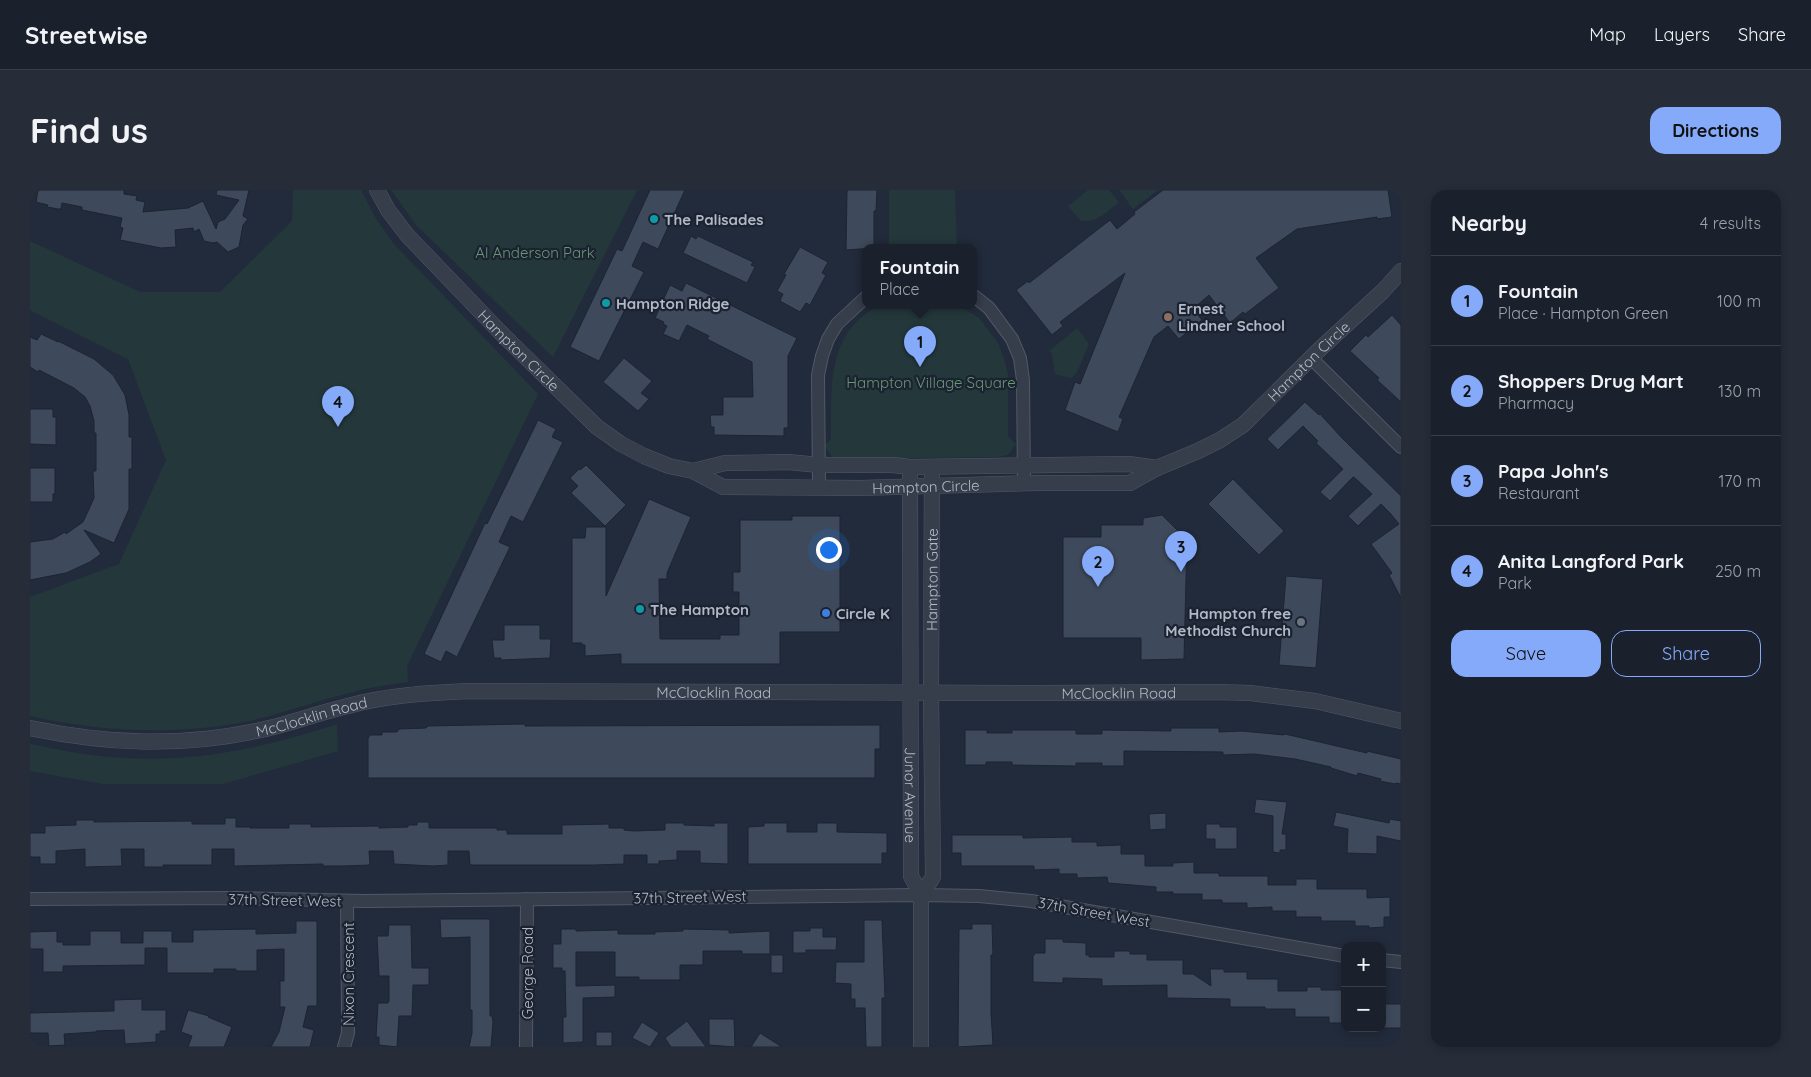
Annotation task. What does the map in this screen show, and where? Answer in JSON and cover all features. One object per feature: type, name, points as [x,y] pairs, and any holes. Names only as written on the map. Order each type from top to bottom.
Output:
[{"type":"street","name":"Hampton Circle","points":[[377,190],[388,210],[407,235],[500,332],[597,427],[621,444],[644,456],[669,466],[693,471],[723,487],[1130,483],[1157,468],[1220,440],[1244,425],[1401,272]]},
{"type":"street","points":[[977,298],[989,308],[1012,339],[1020,358],[1023,380],[1024,483]]},
{"type":"street","points":[[819,487],[818,375],[822,356],[828,339],[837,324],[862,301]]},
{"type":"street","points":[[1311,358],[1401,447]]},
{"type":"street","name":"Hampton Circle","points":[[693,471],[725,463],[788,462],[819,465],[893,465],[910,467],[1130,464],[1157,468]]},
{"type":"street","name":"Hampton Gate","points":[[910,467],[910,692]]},
{"type":"street","name":"Hampton Gate","points":[[931,693],[932,467]]},
{"type":"street","name":"McClocklin Road","points":[[30,728],[74,737],[116,742],[182,741],[256,731],[367,701],[427,693],[468,691],[1250,694],[1320,702],[1401,721]]},
{"type":"street","name":"Junor Avenue","points":[[910,692],[911,876],[921,895],[921,1047]]},
{"type":"street","name":"Junor Avenue","points":[[921,895],[932,877],[931,693]]},
{"type":"street","name":"37th Street West","points":[[30,899],[238,898],[347,901],[978,896],[1031,901],[1341,955]]},
{"type":"street","name":"George Road","points":[[526,1047],[527,899]]},
{"type":"street","name":"Nixon Crescent","points":[[344,1047],[348,1033],[347,901]]},
{"type":"street","points":[[1386,960],[1401,962]]},
{"type":"green space","points":[[293,190],[361,190],[376,219],[393,243],[538,394],[407,666],[408,682],[353,692],[249,721],[194,729],[112,729],[30,716],[30,597],[119,564],[166,460],[128,359],[30,310],[30,241],[140,292],[220,292],[292,221]]},
{"type":"green space","name":"Al Anderson Park","points":[[391,190],[637,190],[553,357],[416,225]]},
{"type":"green space","points":[[889,190],[955,190],[957,244],[889,244]]},
{"type":"green space","points":[[1088,190],[1109,190],[1119,202],[1097,218],[1081,221],[1068,206]]},
{"type":"green space","points":[[1119,190],[1158,190],[1133,209]]},
{"type":"green space","name":"Hampton Village Square","points":[[874,309],[965,309],[979,318],[998,343],[1008,374],[1008,437],[1016,444],[1008,455],[996,457],[837,459],[832,457],[824,445],[831,440],[832,382],[835,364],[840,347],[848,332],[861,318]]},
{"type":"green space","points":[[1077,328],[1089,344],[1076,374],[1071,378],[1055,374],[1052,354],[1049,351]]},
{"type":"green space","points":[[337,724],[338,751],[223,784],[103,784],[30,771],[30,744],[99,756],[138,759],[168,758],[196,756],[253,747],[281,741]]},
{"type":"building","points":[[38,190],[124,190],[124,194],[137,196],[136,200],[145,202],[143,212],[188,208],[203,201],[216,229],[218,222],[225,219],[239,200],[216,195],[217,190],[249,190],[243,216],[248,219],[243,225],[239,247],[228,252],[217,242],[204,241],[199,229],[194,232],[193,228],[175,230],[176,247],[161,248],[120,240],[123,228],[120,227],[122,218],[82,210],[82,207],[62,203],[61,209],[58,209],[36,202]]},
{"type":"building","points":[[650,190],[685,190],[658,249],[643,242],[632,266],[644,272],[599,361],[570,347],[617,249],[622,251]]},
{"type":"building","points":[[847,190],[877,190],[876,211],[874,211],[874,244],[862,244],[862,249],[846,250]]},
{"type":"building","points":[[1163,190],[1388,190],[1392,217],[1377,219],[1377,217],[1297,229],[1256,258],[1279,288],[1245,314],[1243,312],[1230,323],[1209,295],[1193,309],[1202,320],[1179,339],[1168,326],[1154,337],[1119,417],[1123,419],[1118,432],[1065,410],[1075,382],[1080,384],[1125,273],[1060,322],[1063,326],[1052,335],[1016,290],[1028,281],[1029,283],[1110,220],[1117,229],[1135,214],[1134,212]]},
{"type":"building","name":"The Palisades","points":[[691,236],[696,239],[698,236],[753,262],[751,265],[755,267],[747,283],[683,253]]},
{"type":"building","name":"The Palisades","points":[[800,247],[828,262],[822,273],[826,275],[810,305],[806,303],[800,312],[780,301],[783,294],[777,291],[786,275],[784,274]]},
{"type":"building","points":[[686,283],[797,338],[788,356],[788,428],[784,428],[784,436],[714,435],[714,427],[711,427],[710,415],[723,415],[723,397],[753,397],[752,362],[707,339],[709,336],[687,325],[679,341],[663,334],[667,326],[663,324],[664,322],[655,318],[670,285],[682,291]]},
{"type":"building","points":[[1392,315],[1401,325],[1401,402],[1350,351],[1366,335],[1368,337]]},
{"type":"building","points":[[41,334],[94,359],[113,375],[125,395],[129,415],[129,437],[132,437],[132,469],[129,469],[129,509],[114,543],[84,530],[101,554],[90,562],[66,573],[30,580],[30,542],[53,539],[65,532],[66,534],[83,522],[94,498],[93,471],[96,471],[96,433],[94,433],[94,421],[90,406],[85,397],[74,388],[30,367],[30,337],[37,340]]},
{"type":"building","points":[[624,358],[652,381],[641,393],[649,399],[638,411],[603,382]]},
{"type":"building","points":[[1305,402],[1320,414],[1401,496],[1401,598],[1389,575],[1392,573],[1371,544],[1399,524],[1390,513],[1381,504],[1358,526],[1348,516],[1372,494],[1353,477],[1330,501],[1320,492],[1343,469],[1316,443],[1318,441],[1303,426],[1278,450],[1267,439]]},
{"type":"building","points":[[30,409],[53,409],[53,417],[56,417],[56,445],[30,444]]},
{"type":"building","points":[[538,420],[556,429],[552,437],[563,442],[523,522],[511,516],[499,542],[510,547],[457,657],[446,651],[441,662],[424,654],[485,523],[487,524]]},
{"type":"building","points":[[586,465],[626,505],[605,526],[571,493],[578,486],[570,478]]},
{"type":"building","points":[[30,468],[55,468],[55,494],[53,494],[53,502],[30,502]]},
{"type":"building","points":[[1233,479],[1284,531],[1259,555],[1208,504]]},
{"type":"building","points":[[649,499],[691,517],[667,573],[667,579],[659,579],[660,639],[720,639],[720,635],[739,635],[739,592],[733,592],[733,572],[740,572],[740,520],[792,520],[792,516],[840,516],[840,632],[780,632],[780,664],[621,664],[621,654],[585,656],[585,645],[582,645],[582,643],[572,643],[572,538],[585,538],[586,527],[606,527],[606,596]]},
{"type":"building","points":[[1162,515],[1187,540],[1184,659],[1141,660],[1141,638],[1063,638],[1063,537],[1101,537],[1101,525],[1143,525],[1143,518]]},
{"type":"building","name":"Hampton free Methodist Church","points":[[1286,576],[1323,579],[1316,668],[1279,665]]},
{"type":"building","points":[[504,625],[540,625],[540,639],[551,639],[550,658],[501,660],[501,658],[494,658],[492,640],[504,640]]},
{"type":"building","points":[[525,724],[525,726],[880,725],[880,749],[875,749],[875,778],[368,778],[368,738],[370,735],[382,735],[382,732],[397,732],[399,729],[426,728],[428,726]]},
{"type":"building","points":[[1171,728],[1219,728],[1219,732],[1242,731],[1285,734],[1401,759],[1401,784],[1380,781],[1381,779],[1358,773],[1357,776],[1331,767],[1295,759],[1254,754],[1223,755],[1223,752],[1124,751],[1124,766],[1102,766],[1102,763],[1076,763],[1076,766],[1012,765],[1012,762],[986,762],[986,765],[965,765],[965,730],[987,730],[987,733],[1012,733],[1012,730],[1076,730],[1076,734],[1102,734],[1102,730],[1171,731]]},
{"type":"building","points":[[1256,799],[1287,802],[1282,834],[1286,834],[1286,850],[1280,850],[1280,853],[1273,852],[1273,816],[1254,813]]},
{"type":"building","points":[[1336,812],[1389,823],[1390,819],[1401,821],[1401,841],[1377,836],[1377,854],[1347,853],[1348,829],[1333,826]]},
{"type":"building","points":[[1166,813],[1166,829],[1150,830],[1149,814]]},
{"type":"building","points":[[225,818],[236,818],[236,827],[250,828],[289,828],[289,824],[311,824],[311,827],[379,826],[379,828],[408,827],[408,825],[417,825],[417,822],[429,822],[429,828],[497,828],[497,830],[507,830],[507,834],[562,834],[562,825],[609,824],[609,828],[624,828],[624,830],[634,831],[665,830],[665,823],[714,826],[714,823],[728,823],[728,864],[700,863],[700,851],[677,851],[677,860],[659,861],[659,864],[647,864],[647,855],[624,855],[624,864],[594,865],[470,865],[469,851],[448,851],[448,865],[433,866],[394,864],[393,851],[369,851],[370,865],[343,866],[323,866],[323,864],[234,866],[234,849],[212,849],[212,865],[163,865],[163,867],[144,867],[144,849],[121,849],[122,866],[85,867],[85,849],[56,851],[56,864],[40,864],[40,857],[30,857],[30,833],[45,833],[45,826],[76,825],[76,820],[94,820],[94,822],[192,821],[192,824],[225,824]]},
{"type":"building","points":[[764,823],[787,823],[787,832],[817,832],[817,823],[837,823],[837,832],[887,833],[887,853],[882,853],[882,864],[748,864],[748,827],[764,826]]},
{"type":"building","points":[[1206,824],[1220,824],[1220,827],[1237,827],[1237,849],[1215,849],[1215,839],[1206,839]]},
{"type":"building","points":[[952,835],[1023,835],[1023,838],[1072,837],[1072,842],[1097,842],[1097,846],[1121,845],[1121,854],[1145,854],[1145,866],[1173,866],[1173,863],[1194,862],[1194,873],[1219,873],[1219,876],[1268,876],[1268,885],[1296,885],[1296,879],[1317,879],[1317,889],[1367,889],[1367,898],[1390,897],[1390,917],[1384,917],[1384,927],[1369,928],[1369,926],[1355,926],[1355,921],[1321,921],[1321,917],[1296,917],[1296,911],[1272,911],[1272,907],[1247,908],[1247,903],[1222,903],[1222,900],[1202,900],[1202,894],[1173,894],[1173,892],[1156,892],[1156,887],[1108,883],[1107,877],[1077,878],[1077,874],[1059,874],[1059,869],[1034,870],[1034,866],[961,866],[961,853],[952,853]]},
{"type":"building","points":[[440,919],[490,919],[490,1016],[492,1016],[493,1022],[491,1047],[469,1047],[472,1033],[472,1010],[470,1010],[470,937],[441,938]]},
{"type":"building","points":[[864,920],[882,920],[885,998],[882,998],[882,1047],[866,1047],[865,1008],[855,1008],[855,999],[851,999],[851,984],[835,983],[836,962],[864,962]]},
{"type":"building","points":[[296,921],[317,921],[317,1006],[308,1006],[303,1027],[314,1030],[310,1047],[271,1047],[279,1032],[285,1007],[280,1007],[280,981],[284,981],[284,949],[257,950],[257,971],[214,969],[214,973],[167,973],[167,948],[145,948],[145,965],[63,966],[63,972],[43,972],[43,949],[30,949],[30,932],[57,931],[57,942],[63,942],[63,945],[90,945],[90,931],[121,931],[121,943],[143,943],[143,931],[172,931],[172,942],[193,942],[193,930],[256,929],[256,934],[296,933]]},
{"type":"building","points":[[972,924],[992,924],[991,1013],[993,1045],[958,1047],[959,929],[972,929]]},
{"type":"building","points":[[389,925],[411,925],[412,968],[429,968],[429,985],[413,985],[412,1016],[399,1016],[397,1047],[379,1045],[379,1037],[376,1037],[378,1003],[388,1003],[389,1001],[389,976],[379,976],[377,936],[388,936]]},
{"type":"building","points":[[810,928],[823,928],[823,937],[837,937],[836,950],[806,950],[806,953],[793,953],[793,931],[810,931]]},
{"type":"building","points":[[561,929],[576,929],[576,931],[618,930],[618,934],[655,934],[655,932],[683,931],[683,929],[729,930],[729,933],[770,931],[770,954],[742,954],[742,951],[703,951],[703,965],[680,965],[680,980],[639,980],[639,977],[615,977],[615,952],[576,952],[576,986],[615,985],[615,997],[583,998],[583,1042],[563,1043],[563,1017],[566,1017],[565,971],[562,971],[562,968],[553,968],[553,944],[561,944]]},
{"type":"building","points":[[1045,939],[1063,939],[1063,942],[1086,943],[1086,955],[1089,955],[1089,957],[1114,957],[1114,951],[1130,951],[1130,954],[1147,954],[1147,960],[1183,960],[1183,974],[1193,974],[1211,986],[1210,969],[1224,969],[1224,972],[1247,972],[1247,979],[1278,979],[1278,991],[1307,991],[1307,987],[1321,987],[1321,990],[1341,990],[1341,1023],[1329,1023],[1329,1017],[1295,1017],[1295,1009],[1230,1007],[1230,999],[1167,998],[1167,985],[1102,986],[1102,979],[1063,978],[1063,983],[1033,982],[1033,956],[1036,953],[1045,953]]},
{"type":"building","points":[[771,955],[783,955],[783,973],[771,973]]},
{"type":"building","points":[[142,999],[142,1010],[166,1010],[166,1031],[160,1031],[160,1034],[156,1034],[156,1042],[125,1044],[124,1030],[96,1031],[64,1034],[65,1045],[49,1046],[48,1033],[30,1033],[30,1013],[114,1011],[114,1000]]},
{"type":"building","points":[[1386,1004],[1401,1004],[1401,1028],[1386,1028]]},
{"type":"building","points":[[188,1010],[209,1016],[232,1027],[224,1047],[188,1047],[192,1036],[181,1032]]},
{"type":"building","points":[[709,1019],[734,1019],[735,1047],[709,1045]]},
{"type":"building","points":[[687,1021],[706,1047],[671,1047],[665,1038]]},
{"type":"building","points":[[642,1022],[659,1033],[650,1047],[632,1038]]},
{"type":"building","points":[[596,1032],[612,1032],[612,1046],[596,1046]]},
{"type":"building","points":[[760,1033],[782,1047],[751,1047]]},
{"type":"place","name":"The Palisades","points":[[654,219]]},
{"type":"place","name":"Hampton Ridge","points":[[606,303]]},
{"type":"place","name":"Ernest Lindner School","points":[[1168,317]]},
{"type":"place","name":"Fountain","points":[[920,367]]},
{"type":"place","name":"Anita Langford Park","points":[[338,427]]},
{"type":"place","name":"Papa John's","points":[[1181,572]]},
{"type":"place","name":"Shoppers Drug Mart","points":[[1098,587]]},
{"type":"place","name":"The Hampton","points":[[640,609]]},
{"type":"place","name":"Circle K","points":[[826,613]]},
{"type":"place","name":"Hampton free Methodist Church","points":[[1301,622]]}]
